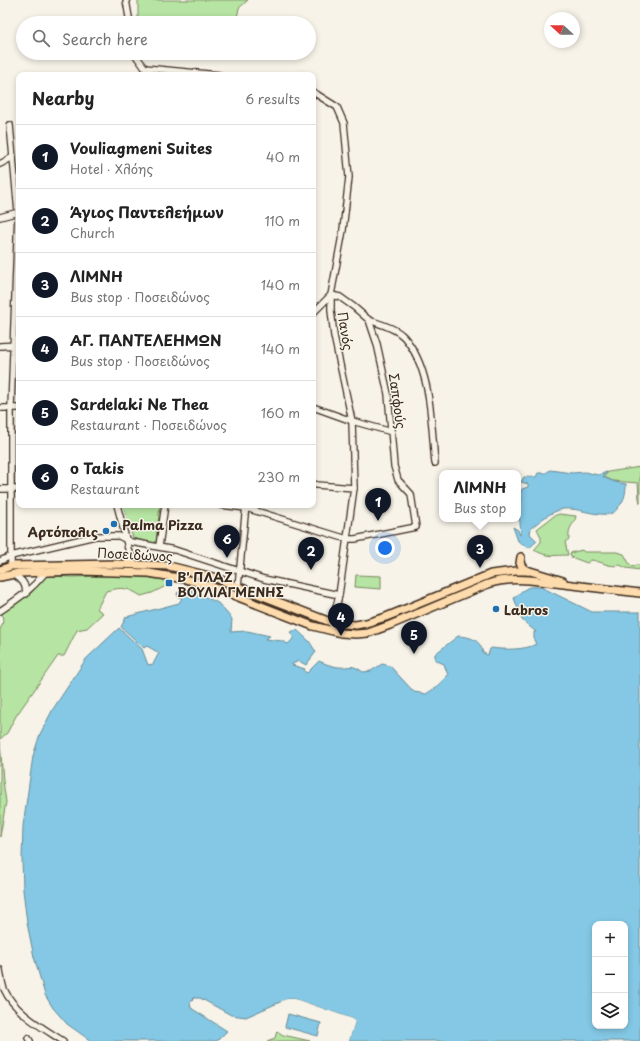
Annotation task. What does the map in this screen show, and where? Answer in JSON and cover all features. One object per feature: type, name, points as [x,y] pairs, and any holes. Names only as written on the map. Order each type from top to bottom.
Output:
[{"type":"main road","points":[[521,557],[520,563],[530,571]]},
{"type":"main road","name":"Ποσειδώνος","points":[[0,577],[12,570],[45,573],[127,568],[197,582],[331,631],[356,634],[379,630],[488,584],[506,580],[515,579],[574,585],[640,594]]},
{"type":"main road","name":"Ποσειδώνος","points":[[0,570],[175,568],[213,577],[333,623],[356,625],[376,621],[485,576],[507,572],[530,571],[574,585]]},
{"type":"main road","points":[[506,580],[507,572]]},
{"type":"street","points":[[126,0],[129,16]]},
{"type":"street","points":[[139,60],[145,68],[144,72]]},
{"type":"street","points":[[145,68],[187,72]]},
{"type":"street","name":"Πανός","points":[[316,94],[337,107],[344,123],[349,177],[343,230],[331,295],[334,336],[352,420],[354,488],[347,539]]},
{"type":"street","points":[[10,125],[16,170]]},
{"type":"street","points":[[0,164],[15,156]]},
{"type":"street","points":[[0,217],[16,213]]},
{"type":"street","points":[[316,310],[331,295],[340,297],[369,320],[394,329],[404,336],[417,357],[426,383],[432,420],[435,463]]},
{"type":"street","name":"Σαπφούς","points":[[347,539],[355,539],[416,527],[411,494],[398,480],[394,466],[388,394],[369,320]]},
{"type":"street","points":[[0,346],[16,345],[11,408],[11,556],[12,570],[23,582],[26,589],[26,594]]},
{"type":"street","points":[[0,408],[16,408]]},
{"type":"street","points":[[316,408],[392,432]]},
{"type":"street","points":[[316,485],[354,488]]},
{"type":"street","points":[[0,488],[16,489]]},
{"type":"street","points":[[118,508],[129,552],[127,568]]},
{"type":"street","points":[[122,508],[127,532],[126,538]]},
{"type":"street","points":[[159,546],[165,508]]},
{"type":"street","points":[[238,587],[246,508]]},
{"type":"street","points":[[249,508],[347,539],[339,595],[331,631]]},
{"type":"street","points":[[0,561],[11,556],[95,536],[119,536],[193,556],[264,579],[339,595]]},
{"type":"street","points":[[0,611],[26,594],[45,573]]},
{"type":"street","points":[[0,970],[4,989],[11,1000],[32,1020],[63,1041]]},
{"type":"green space","points":[[138,0],[248,0],[239,8],[237,16],[138,16]]},
{"type":"green space","points":[[640,467],[640,503],[638,483],[613,481],[604,477],[608,472]]},
{"type":"green space","points":[[124,508],[160,508],[156,544],[133,538]]},
{"type":"green space","points":[[559,514],[576,516],[569,531],[569,539],[565,542],[568,555],[547,555],[534,550],[541,542],[541,537],[537,529]]},
{"type":"green space","points":[[582,550],[584,552],[617,552],[624,554],[630,565],[634,567],[636,565],[640,565],[640,570],[626,568],[620,565],[609,565],[591,560],[587,563],[571,557],[570,553]]},
{"type":"green space","points":[[122,575],[176,581],[152,593],[141,596],[128,589],[106,591],[97,609],[103,613],[87,628],[77,630],[64,656],[58,656],[16,716],[7,733],[0,739],[0,630],[3,622],[2,613],[21,597],[31,593],[45,576],[73,577]]},
{"type":"green space","points":[[356,575],[381,576],[381,589],[355,587]]},
{"type":"green space","points":[[0,741],[6,802],[0,837]]},
{"type":"green space","points":[[277,1031],[283,1035],[310,1041],[267,1041],[275,1038]]},
{"type":"water","points":[[550,470],[572,473],[585,472],[598,475],[607,472],[603,477],[615,482],[626,484],[624,497],[616,511],[612,513],[601,514],[575,509],[563,509],[550,514],[531,528],[530,534],[537,541],[529,548],[518,541],[513,527],[518,530],[520,535],[521,534],[521,492],[522,489],[528,487],[528,484],[521,482],[524,477],[536,477],[538,473],[546,473]]},
{"type":"water","points":[[189,587],[197,593],[218,603],[232,619],[231,632],[247,631],[270,636],[265,639],[282,641],[288,644],[293,639],[290,632],[297,630],[309,641],[316,652],[306,665],[299,661],[292,664],[305,669],[304,671],[307,673],[319,661],[338,667],[353,667],[363,672],[371,671],[382,664],[390,666],[414,692],[426,694],[438,686],[448,675],[444,664],[435,660],[435,654],[458,636],[467,637],[474,640],[480,645],[483,653],[488,655],[490,649],[492,648],[521,648],[536,644],[534,640],[534,632],[536,632],[522,620],[514,598],[529,587],[541,587],[592,612],[640,612],[640,1041],[349,1041],[355,1021],[353,1019],[295,999],[287,999],[246,1017],[231,1015],[200,998],[194,998],[190,1002],[191,1008],[227,1031],[217,1041],[91,1041],[67,1024],[53,1008],[45,995],[34,957],[27,923],[23,890],[23,826],[33,756],[40,734],[53,709],[86,659],[119,628],[142,649],[148,665],[153,664],[159,653],[147,646],[144,648],[121,627],[126,617],[179,603],[182,598],[178,597],[177,593]]},
{"type":"water","points":[[288,1014],[321,1023],[318,1036],[285,1027]]},
{"type":"pier","points":[[295,999],[353,1019],[355,1021],[349,1041],[347,1041],[352,1020],[295,1001],[287,1001],[282,1003],[281,1001]]},
{"type":"place","name":"Vouliagmeni Suites","points":[[378,521]]},
{"type":"place","name":"Palma Pizza","points":[[114,524]]},
{"type":"place","name":"Αρτόπολις","points":[[106,531]]},
{"type":"place","name":"o Takis","points":[[227,558]]},
{"type":"place","name":"ΛΙΜΝΗ","points":[[480,568]]},
{"type":"place","name":"Άγιος Παντελεήμων","points":[[311,570]]},
{"type":"place","name":"Β' ΠΛΑΖ ΒΟΥΛΙΑΓΜΕΝΗΣ","points":[[169,583]]},
{"type":"place","name":"Labros","points":[[496,609]]},
{"type":"place","name":"ΑΓ. ΠΑΝΤΕΛΕΗΜΩΝ","points":[[341,636]]},
{"type":"place","name":"Sardelaki Ne Thea","points":[[414,654]]}]
